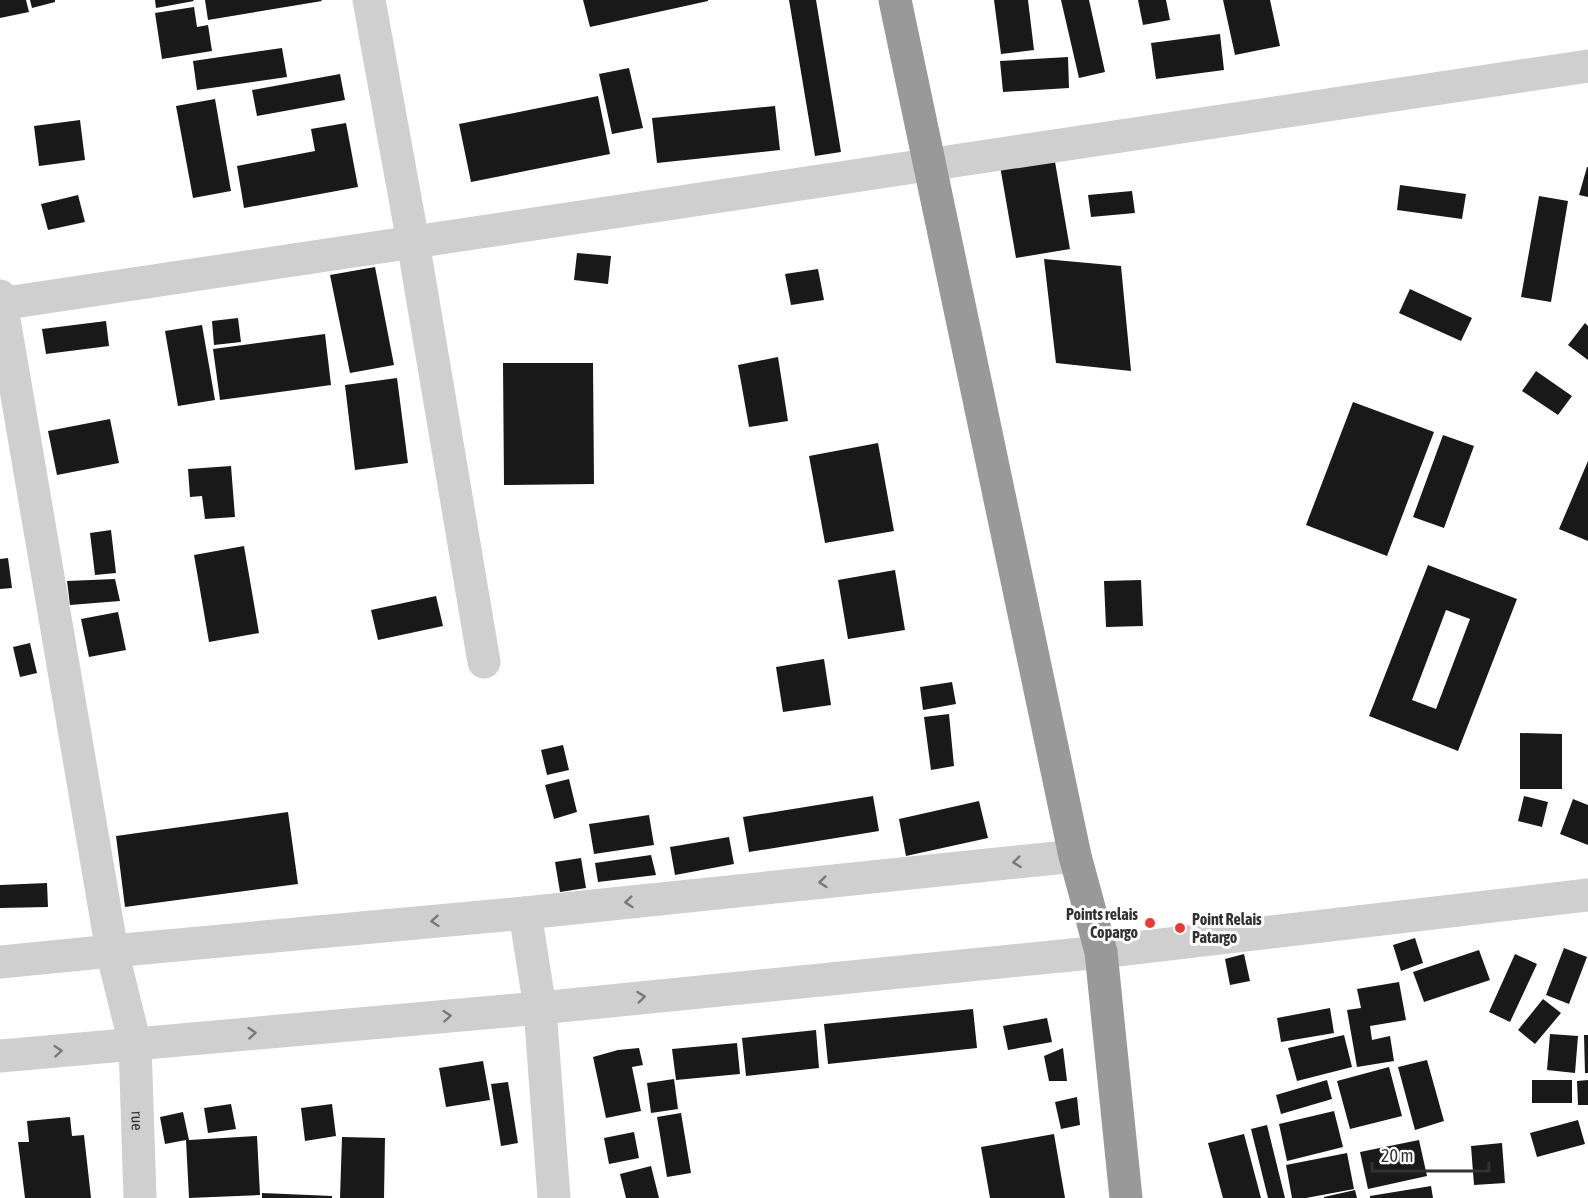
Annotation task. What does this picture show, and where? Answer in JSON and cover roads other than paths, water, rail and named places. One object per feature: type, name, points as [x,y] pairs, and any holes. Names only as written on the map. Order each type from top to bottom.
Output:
[{"type":"highway","points":[[895,0],[1075,856],[1101,952],[1126,1198]]},
{"type":"street","points":[[369,0],[484,662]]},
{"type":"street","points":[[0,301],[412,242],[1588,66]]},
{"type":"street","name":"rue","points":[[0,301],[112,951],[135,1044],[140,1198]]},
{"type":"street","points":[[0,962],[525,913],[1075,856]]},
{"type":"street","points":[[0,1056],[540,1008],[1101,952],[1588,895]]},
{"type":"street","points":[[525,913],[540,1008],[554,1198]]},
{"type":"place","name":"Points relais Copargo","points":[[1150,923]]},
{"type":"place","name":"Point Relais Patargo","points":[[1180,928]]}]
